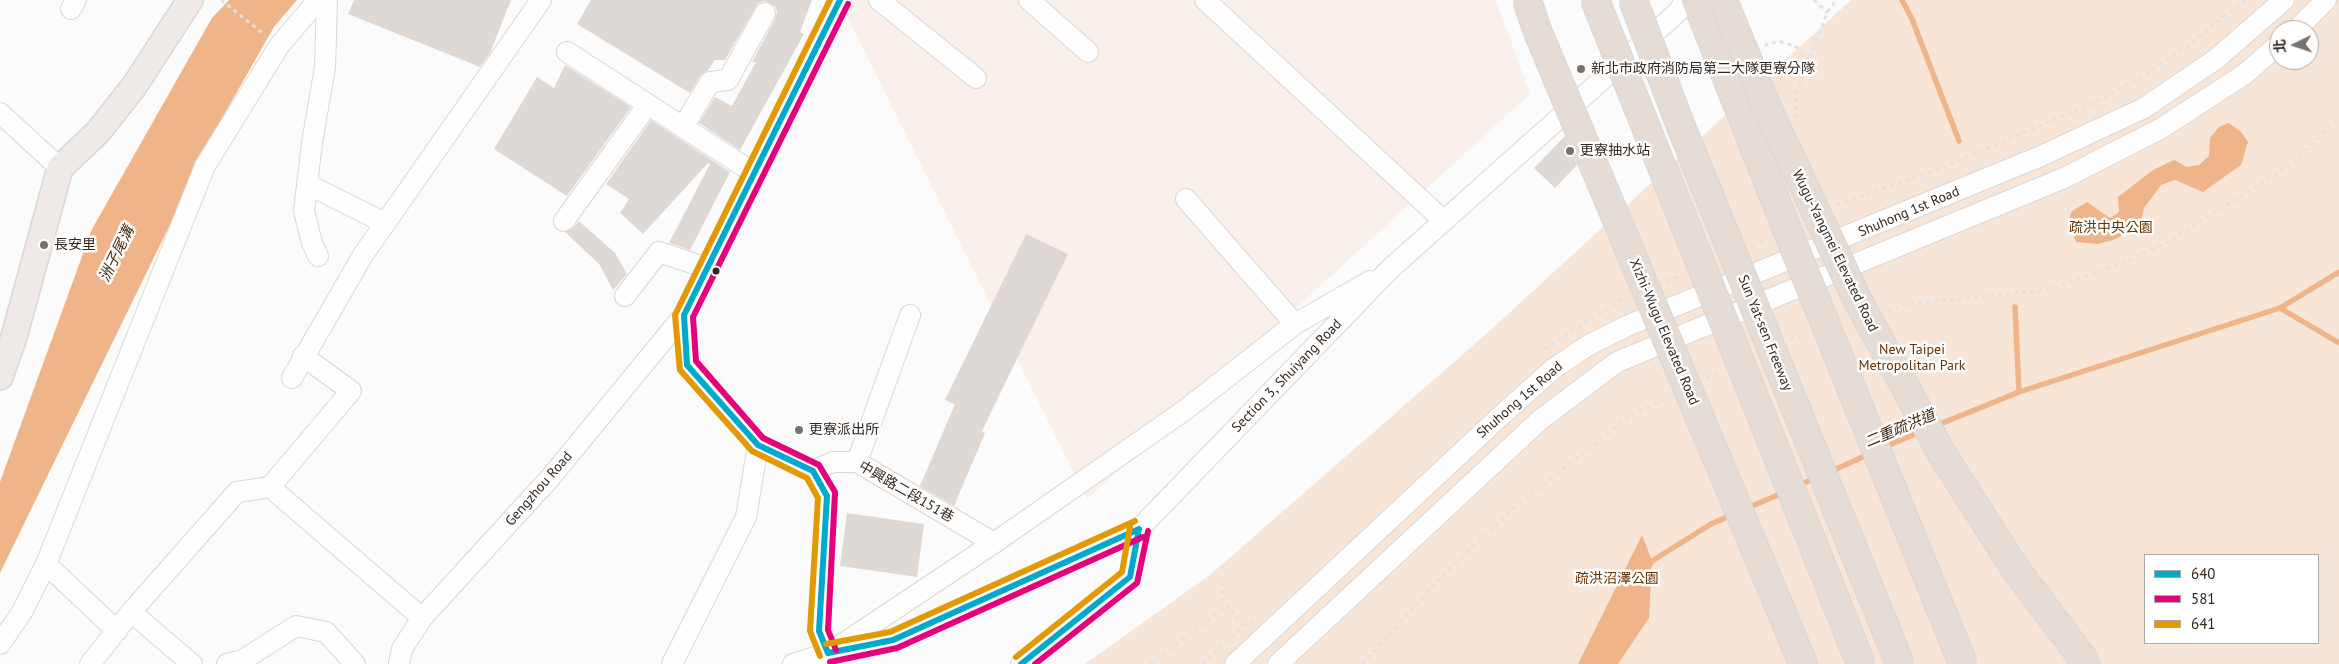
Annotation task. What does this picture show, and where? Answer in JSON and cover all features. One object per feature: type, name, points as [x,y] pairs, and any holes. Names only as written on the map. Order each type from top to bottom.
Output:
[{"type":"highway","name":"Xizhi-Wugu Elevated Road","points":[[1527,0],[1537,30],[1803,664]]},
{"type":"highway","points":[[1596,0],[1861,664]]},
{"type":"highway","name":"Sun Yat-sen Freeway","points":[[1633,0],[1680,124],[1900,664]]},
{"type":"highway","points":[[1696,0],[1963,664]]},
{"type":"highway","name":"Wugu-Yangmei Elevated Road","points":[[1722,0],[1768,112],[1857,300],[1942,454],[2014,567],[2087,664]]},
{"type":"highway","points":[[1777,601],[1798,664]]},
{"type":"main road","points":[[0,378],[17,328],[60,168],[98,132],[135,85],[190,0]]},
{"type":"street","points":[[0,644],[22,612],[46,564],[204,166],[280,46],[318,0]]},
{"type":"street","points":[[318,256],[312,243],[304,211],[326,67],[327,0]]},
{"type":"street","points":[[292,378],[363,255],[542,0]]},
{"type":"street","name":"Gengzhou Road","points":[[399,664],[402,649],[422,618],[550,478],[684,315],[840,0]]},
{"type":"street","points":[[879,0],[976,78]]},
{"type":"street","points":[[1029,0],[1088,52]]},
{"type":"street","points":[[1205,0],[1444,221]]},
{"type":"street","name":"Section 3, Shuiyang Road","points":[[823,659],[893,640],[1138,529],[1390,269],[1679,11],[1685,0]]},
{"type":"street","name":"Shuhong 1st Road","points":[[1235,664],[1494,422],[1553,369],[1588,346],[1629,325],[2041,156],[2144,108],[2216,59],[2284,0]]},
{"type":"street","points":[[2306,20],[2326,0]]},
{"type":"street","points":[[2308,20],[2334,0]]},
{"type":"street","points":[[683,127],[710,82],[728,80],[765,13]]},
{"type":"street","points":[[567,52],[754,173]]},
{"type":"street","name":"Shuhong 1st Road","points":[[1278,664],[1540,420],[1617,362],[2064,178],[2160,130],[2245,74],[2269,53]]},
{"type":"street","points":[[564,221],[648,104]]},
{"type":"street","points":[[0,113],[60,168]]},
{"type":"street","points":[[307,184],[385,223]]},
{"type":"street","points":[[1186,199],[1295,324]]},
{"type":"street","points":[[625,296],[659,252],[707,268]]},
{"type":"street","points":[[793,664],[823,659],[1185,410],[1295,324],[1390,269]]},
{"type":"street","points":[[684,315],[687,365],[758,445],[813,471],[827,496],[819,631],[823,659]]},
{"type":"street","points":[[857,462],[910,315]]},
{"type":"street","points":[[90,664],[132,612],[237,492],[270,487],[351,390],[303,356]]},
{"type":"street","points":[[672,664],[746,516],[758,445]]},
{"type":"street","name":"中興路二段151巷","points":[[813,471],[833,462],[857,462],[994,543]]},
{"type":"street","points":[[270,487],[422,618]]},
{"type":"street","points":[[1021,664],[1130,577],[1138,529]]},
{"type":"street","points":[[46,564],[117,631]]},
{"type":"street","points":[[132,612],[192,664]]},
{"type":"street","points":[[228,664],[243,660],[296,626],[326,632],[356,664]]},
{"type":"path","points":[[221,0],[280,46]]},
{"type":"path","points":[[1814,0],[1827,13]]},
{"type":"path","points":[[1797,120],[1796,96],[1827,13],[1836,0]]},
{"type":"path","points":[[1834,205],[1932,172],[2098,101],[2142,77],[2186,48],[2245,0]]},
{"type":"path","points":[[1763,48],[1768,43],[1781,42],[1795,46],[1810,60]]},
{"type":"path","points":[[1744,250],[1771,239]]},
{"type":"path","points":[[1661,283],[1688,272]]},
{"type":"path","points":[[1624,298],[1633,294]]},
{"type":"path","points":[[1224,582],[1221,597],[1243,626]]},
{"type":"path","points":[[1150,664],[1227,606]]},
{"type":"shaded area","points":[[839,0],[1496,0],[1530,94],[1087,499]]},
{"type":"green space","name":"New Taipei Metropolitan Park","points":[[1851,0],[2339,0],[2339,664],[1085,664],[1210,575],[1485,335]]},
{"type":"water","name":"洲子尾溝","points":[[229,0],[297,0],[274,27],[222,118],[0,573],[0,482],[92,229],[212,18]]},
{"type":"water","points":[[2229,123],[2241,132],[2248,142],[2241,165],[2203,192],[2175,180],[2161,185],[2144,208],[2140,227],[2113,240],[2098,244],[2076,242],[2068,222],[2072,211],[2087,202],[2110,218],[2119,212],[2118,197],[2153,170],[2174,160],[2187,167],[2199,165],[2209,156],[2210,138],[2219,127]]},
{"type":"water","points":[[1642,535],[1652,561],[1649,618],[1618,664],[1578,664]]},
{"type":"building","points":[[354,0],[511,0],[490,53],[480,67],[348,14]]},
{"type":"building","points":[[591,0],[812,0],[800,32],[804,34],[740,150],[699,123],[715,97],[732,106],[756,62],[752,62],[775,19],[777,12],[775,6],[765,1],[758,3],[725,60],[715,60],[708,70],[700,76],[690,93],[577,24]]},
{"type":"building","points":[[565,65],[631,107],[567,196],[494,149],[537,77],[554,88]]},
{"type":"building","points":[[651,120],[730,172],[690,250],[669,243],[710,164],[708,163],[643,234],[620,213],[629,199],[606,184]]},
{"type":"building","points":[[1565,136],[1577,165],[1555,188],[1534,168]]},
{"type":"building","points":[[579,221],[615,253],[627,274],[613,290],[599,264],[565,232],[573,228]]},
{"type":"building","points":[[1026,234],[1068,254],[982,431],[985,433],[954,506],[920,486],[955,404],[945,400]]},
{"type":"building","points":[[847,513],[924,524],[917,577],[840,566]]},
{"type":"waterway","points":[[1902,0],[1912,19],[1959,141]]},
{"type":"waterway","name":"二重疏洪道","points":[[1935,426],[2019,392],[2280,308],[2339,272]]},
{"type":"waterway","points":[[2015,307],[2019,392]]},
{"type":"waterway","name":"二重疏洪道","points":[[2280,308],[2339,343]]},
{"type":"waterway","name":"二重疏洪道","points":[[1882,448],[1922,431]]},
{"type":"waterway","name":"二重疏洪道","points":[[1830,472],[1869,454]]},
{"type":"waterway","name":"二重疏洪道","points":[[1798,486],[1817,477]]},
{"type":"waterway","name":"二重疏洪道","points":[[1745,509],[1785,492]]},
{"type":"waterway","name":"二重疏洪道","points":[[1649,566],[1652,561],[1711,524],[1732,515]]},
{"type":"transit line","name":"641","points":[[820,656],[810,631],[818,498],[807,478],[752,451],[680,370],[675,315],[830,0]]},
{"type":"transit line","name":"640","points":[[828,653],[819,631],[827,496],[813,471],[758,445],[687,365],[684,315],[840,0]]},
{"type":"transit line","name":"581","points":[[836,650],[828,630],[835,492],[819,465],[763,438],[696,361],[693,317],[848,4]]},
{"type":"transit line","name":"641","points":[[826,644],[890,632],[1135,521]]},
{"type":"transit line","name":"641","points":[[1016,657],[1122,572],[1130,527]]},
{"type":"transit line","name":"640","points":[[828,653],[893,640],[1139,529]]},
{"type":"transit line","name":"640","points":[[1021,664],[1130,577],[1139,529]]},
{"type":"transit line","name":"581","points":[[1035,664],[1137,583],[1148,531]]},
{"type":"transit line","name":"581","points":[[830,662],[897,648],[1143,537]]},
{"type":"place","name":"新北市政府消防局第二大隊更寮分隊","points":[[1581,69]]},
{"type":"place","name":"更寮抽水站","points":[[1570,151]]},
{"type":"place","name":"長安里","points":[[44,245]]},
{"type":"place","name":"更寮派出所","points":[[799,430]]},
{"type":"park label","name":"疏洪中央公園","points":[[2111,228]]},
{"type":"park label","name":"疏洪沼澤公園","points":[[1617,579]]}]
